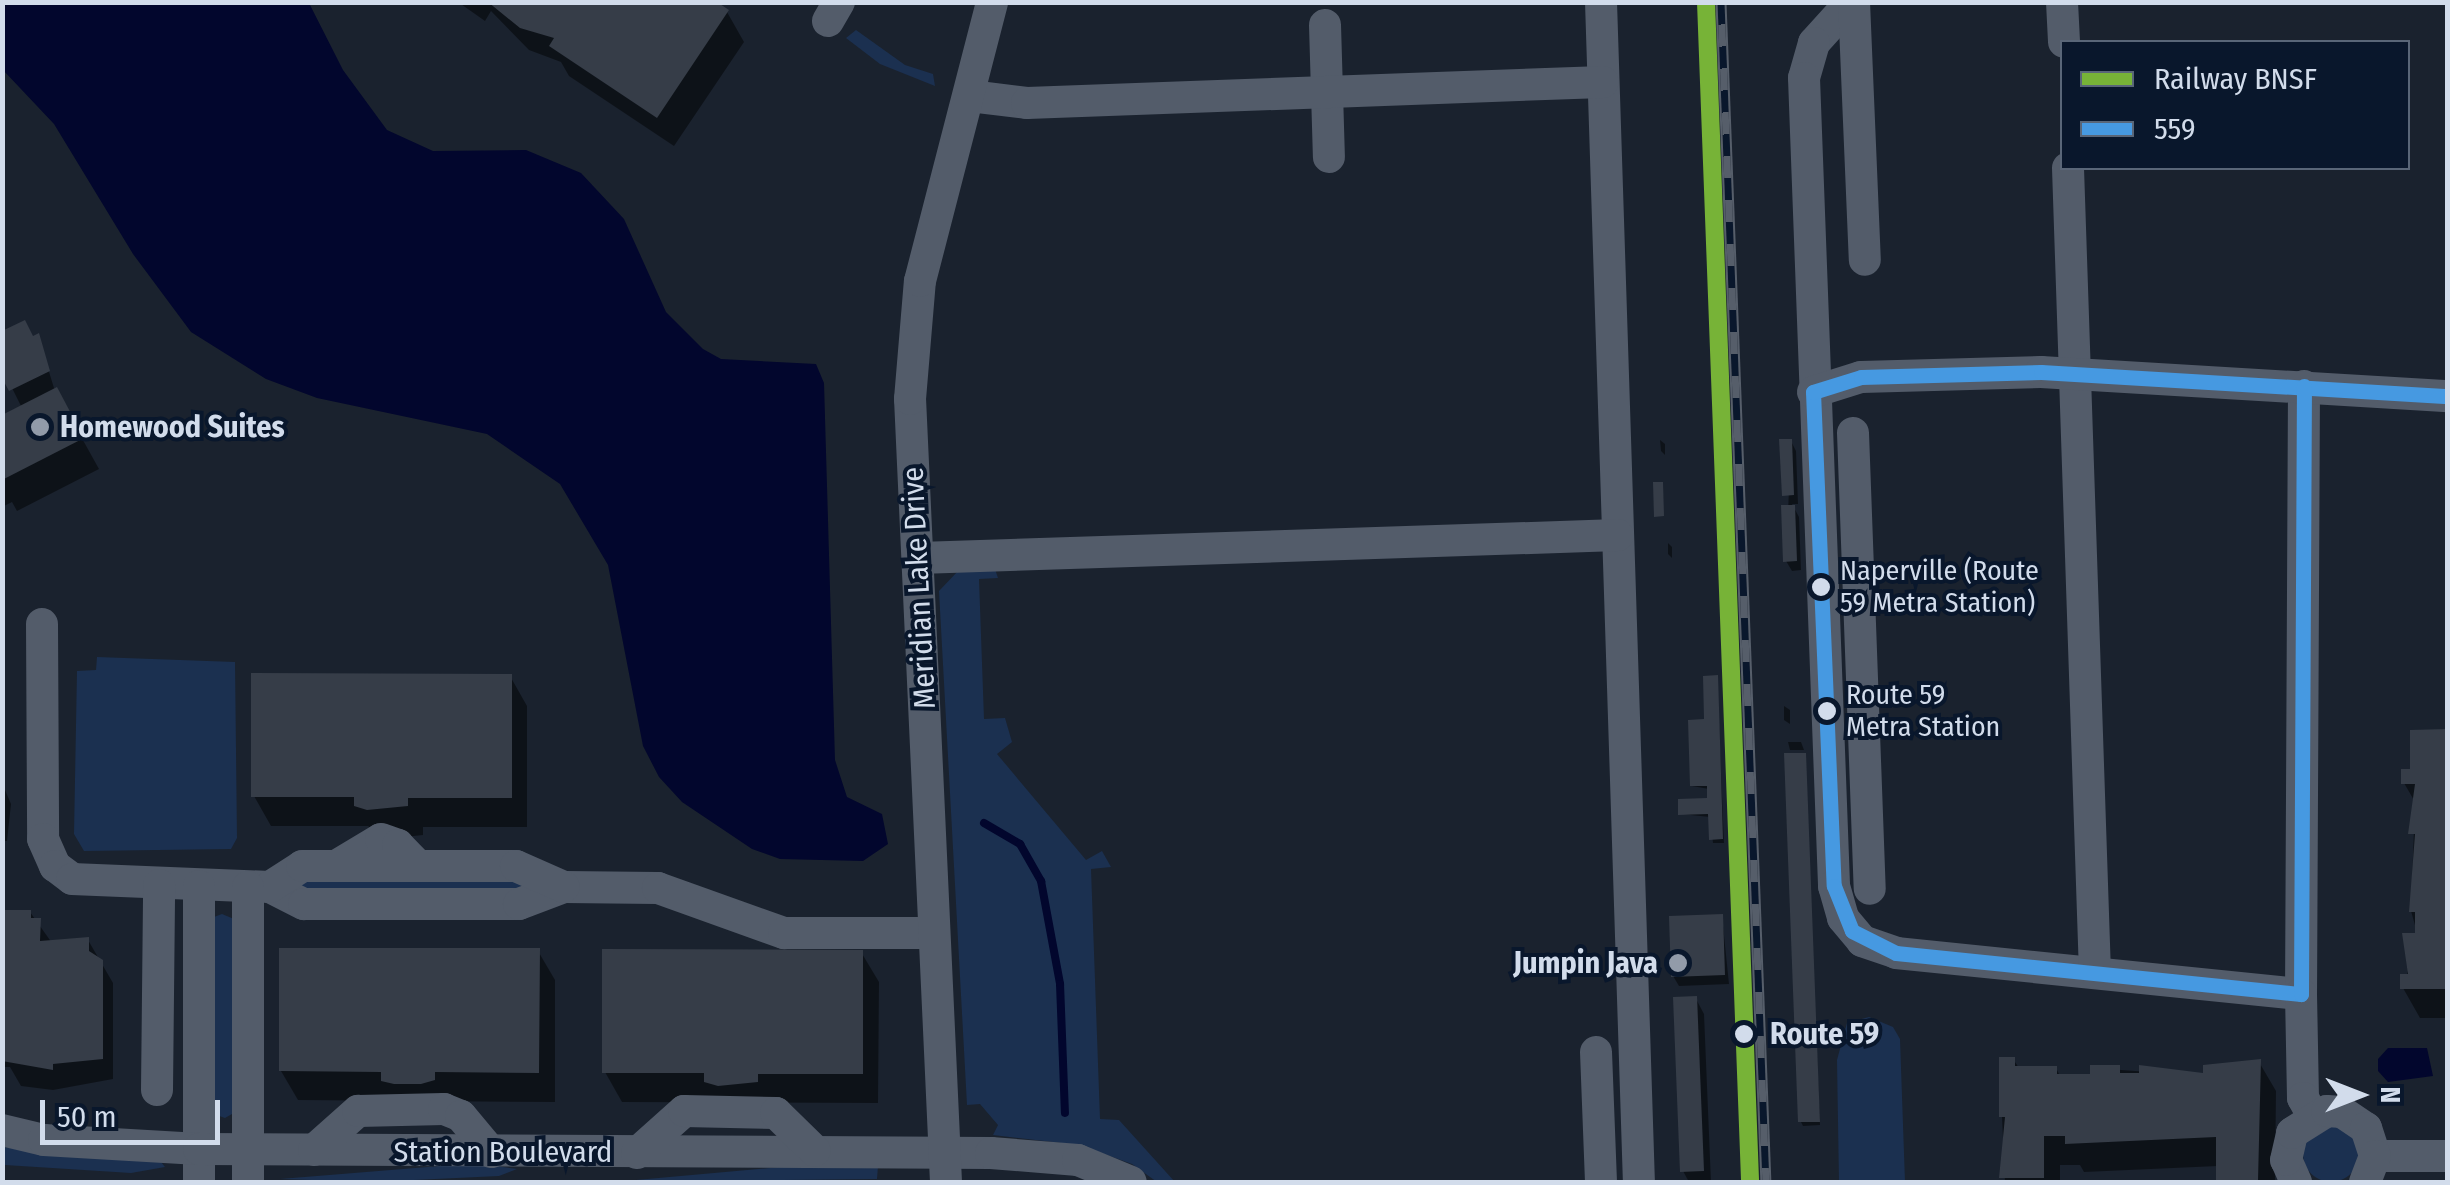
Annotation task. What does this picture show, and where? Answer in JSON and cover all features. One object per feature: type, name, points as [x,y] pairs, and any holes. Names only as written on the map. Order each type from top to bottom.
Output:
[{"type":"street","name":"Meridian Lake Drive","points":[[946,1168],[918,558],[913,340],[934,217],[970,96],[992,2]]},
{"type":"street","points":[[1601,2],[1640,1182]]},
{"type":"street","points":[[1853,2],[1865,260]]},
{"type":"street","points":[[1853,2],[1814,42],[1805,64],[1813,392],[1834,886],[1843,918],[1878,949],[2301,994]]},
{"type":"street","points":[[2062,2],[2064,40]]},
{"type":"street","points":[[1324,25],[1329,158]]},
{"type":"street","points":[[970,96],[1027,103],[1603,82]]},
{"type":"street","points":[[2068,170],[2095,973]]},
{"type":"street","points":[[1813,392],[1862,376],[2041,372],[2075,379],[2304,386],[2448,396]]},
{"type":"street","points":[[2304,386],[2301,994],[2303,1098],[2312,1114]]},
{"type":"street","points":[[1853,432],[1870,888]]},
{"type":"street","points":[[918,558],[1618,534]]},
{"type":"street","points":[[42,624],[43,839],[55,866],[72,879],[259,887],[304,904],[518,904],[564,887],[658,888],[784,933],[934,932]]},
{"type":"street","points":[[259,887],[302,866],[516,866],[564,887]]},
{"type":"street","points":[[158,1090],[160,885]]},
{"type":"street","points":[[199,886],[199,1182]]},
{"type":"street","points":[[248,1182],[259,887]]},
{"type":"street","points":[[1596,1052],[1600,1180]]},
{"type":"street","points":[[2296,1182],[2287,1146],[2312,1114],[2342,1112],[2355,1118],[2370,1170],[2448,1156]]},
{"type":"street","name":"Station Boulevard","points":[[2,1130],[44,1140],[199,1149],[815,1151],[946,1168],[1078,1160],[1131,1182]]},
{"type":"shaded area","points":[[3,2],[309,3],[343,70],[387,130],[433,151],[526,150],[581,173],[624,219],[666,312],[703,349],[721,359],[816,364],[824,383],[835,760],[847,797],[882,814],[888,844],[863,861],[780,859],[752,849],[682,802],[659,777],[643,746],[608,565],[560,484],[487,434],[317,398],[266,379],[191,332],[133,254],[54,124],[3,70]]},
{"type":"shaded area","points":[[856,30],[905,65],[933,74],[935,86],[880,64],[846,38]]},
{"type":"shaded area","points":[[995,569],[998,578],[979,579],[984,719],[1005,718],[1012,742],[997,754],[1086,860],[1102,851],[1111,867],[1091,869],[1100,1119],[1119,1120],[1175,1182],[1157,1182],[1132,1164],[1079,1145],[993,1135],[998,1125],[980,1104],[967,1105],[939,591],[958,571]]},
{"type":"shaded area","points":[[97,657],[235,662],[237,838],[231,849],[84,851],[74,834],[77,671],[96,670]]},
{"type":"shaded area","points":[[299,876],[521,880],[521,886],[518,892],[301,892]]},
{"type":"shaded area","points":[[222,914],[234,919],[232,1114],[225,1118],[211,1113],[214,917]]},
{"type":"shaded area","points":[[1869,1017],[1893,1027],[1900,1039],[1905,1182],[1839,1182],[1837,1060],[1847,1023]]},
{"type":"shaded area","points":[[2388,1048],[2427,1048],[2433,1076],[2388,1082],[2378,1071],[2378,1059]]},
{"type":"shaded area","points":[[2331,1126],[2351,1134],[2359,1154],[2351,1174],[2331,1182],[2311,1174],[2303,1154],[2311,1134]]},
{"type":"shaded area","points":[[2,1147],[161,1162],[165,1167],[131,1173],[5,1165]]},
{"type":"shaded area","points":[[477,1163],[517,1169],[499,1176],[372,1182],[280,1179]]},
{"type":"shaded area","points":[[878,1166],[877,1179],[614,1182],[781,1167]]},
{"type":"building","points":[[488,2],[717,2],[729,10],[657,118],[549,46],[554,38],[520,28]]},
{"type":"building","points":[[25,320],[33,336],[39,333],[50,371],[9,391],[2,378],[2,331]]},
{"type":"building","name":"Homewood Suites","points":[[57,387],[84,438],[2,480],[2,415]]},
{"type":"building","points":[[1779,439],[1792,439],[1794,495],[1782,496]]},
{"type":"building","points":[[1653,482],[1663,482],[1664,516],[1654,517]]},
{"type":"building","points":[[1781,505],[1795,505],[1797,561],[1783,562]]},
{"type":"building","points":[[251,673],[512,674],[512,798],[408,798],[408,806],[367,810],[354,806],[354,797],[251,797]]},
{"type":"building","points":[[1718,675],[1723,839],[1709,840],[1708,814],[1678,815],[1678,799],[1707,798],[1707,786],[1690,786],[1688,720],[1704,719],[1703,676]]},
{"type":"building","points":[[2448,729],[2448,989],[2400,989],[2400,974],[2408,974],[2402,933],[2415,933],[2415,912],[2409,912],[2415,834],[2408,834],[2415,784],[2401,784],[2401,769],[2410,769],[2410,730]]},
{"type":"building","points":[[1784,753],[1806,753],[1820,1122],[1798,1122]]},
{"type":"building","points":[[2,910],[31,910],[31,918],[41,918],[40,941],[89,937],[89,951],[103,960],[103,1059],[53,1064],[53,1070],[2,1061]]},
{"type":"building","points":[[1723,914],[1725,975],[1671,977],[1669,916]]},
{"type":"building","points":[[279,948],[540,948],[539,1073],[435,1072],[435,1080],[394,1084],[381,1081],[381,1072],[279,1071]]},
{"type":"building","points":[[602,949],[863,950],[863,1074],[758,1074],[758,1082],[718,1086],[704,1082],[704,1073],[602,1073]]},
{"type":"building","points":[[1697,996],[1704,1171],[1680,1172],[1673,997]]},
{"type":"building","points":[[1999,1057],[2015,1057],[2015,1066],[2057,1066],[2057,1074],[2090,1074],[2090,1065],[2120,1065],[2120,1073],[2139,1073],[2139,1065],[2203,1073],[2203,1065],[2261,1059],[2258,1181],[2216,1181],[2216,1137],[2065,1144],[2065,1136],[2044,1136],[2044,1178],[1999,1178],[2005,1117],[1999,1117]]},
{"type":"waterway","points":[[984,823],[1020,844],[1041,881],[1060,984],[1065,1113]]},
{"type":"railway","points":[[1721,2],[1766,1182]]},
{"type":"rail line","name":"BNSF","points":[[1706,2],[1750,1182]]},
{"type":"transit line","name":"559","points":[[1813,392],[1861,377],[2041,372],[2448,396]]},
{"type":"transit line","name":"559","points":[[2301,994],[2304,386]]},
{"type":"transit line","name":"559","points":[[1813,392],[1834,886],[1852,931],[1896,953],[2301,994]]},
{"type":"place","name":"Homewood Suites","points":[[40,427]]},
{"type":"place","name":"Naperville (Route 59 Metra Station)","points":[[1821,587]]},
{"type":"place","name":"Route 59 Metra Station","points":[[1827,711]]},
{"type":"place","name":"Jumpin Java","points":[[1678,963]]},
{"type":"place","name":"Route 59","points":[[1744,1034]]}]
